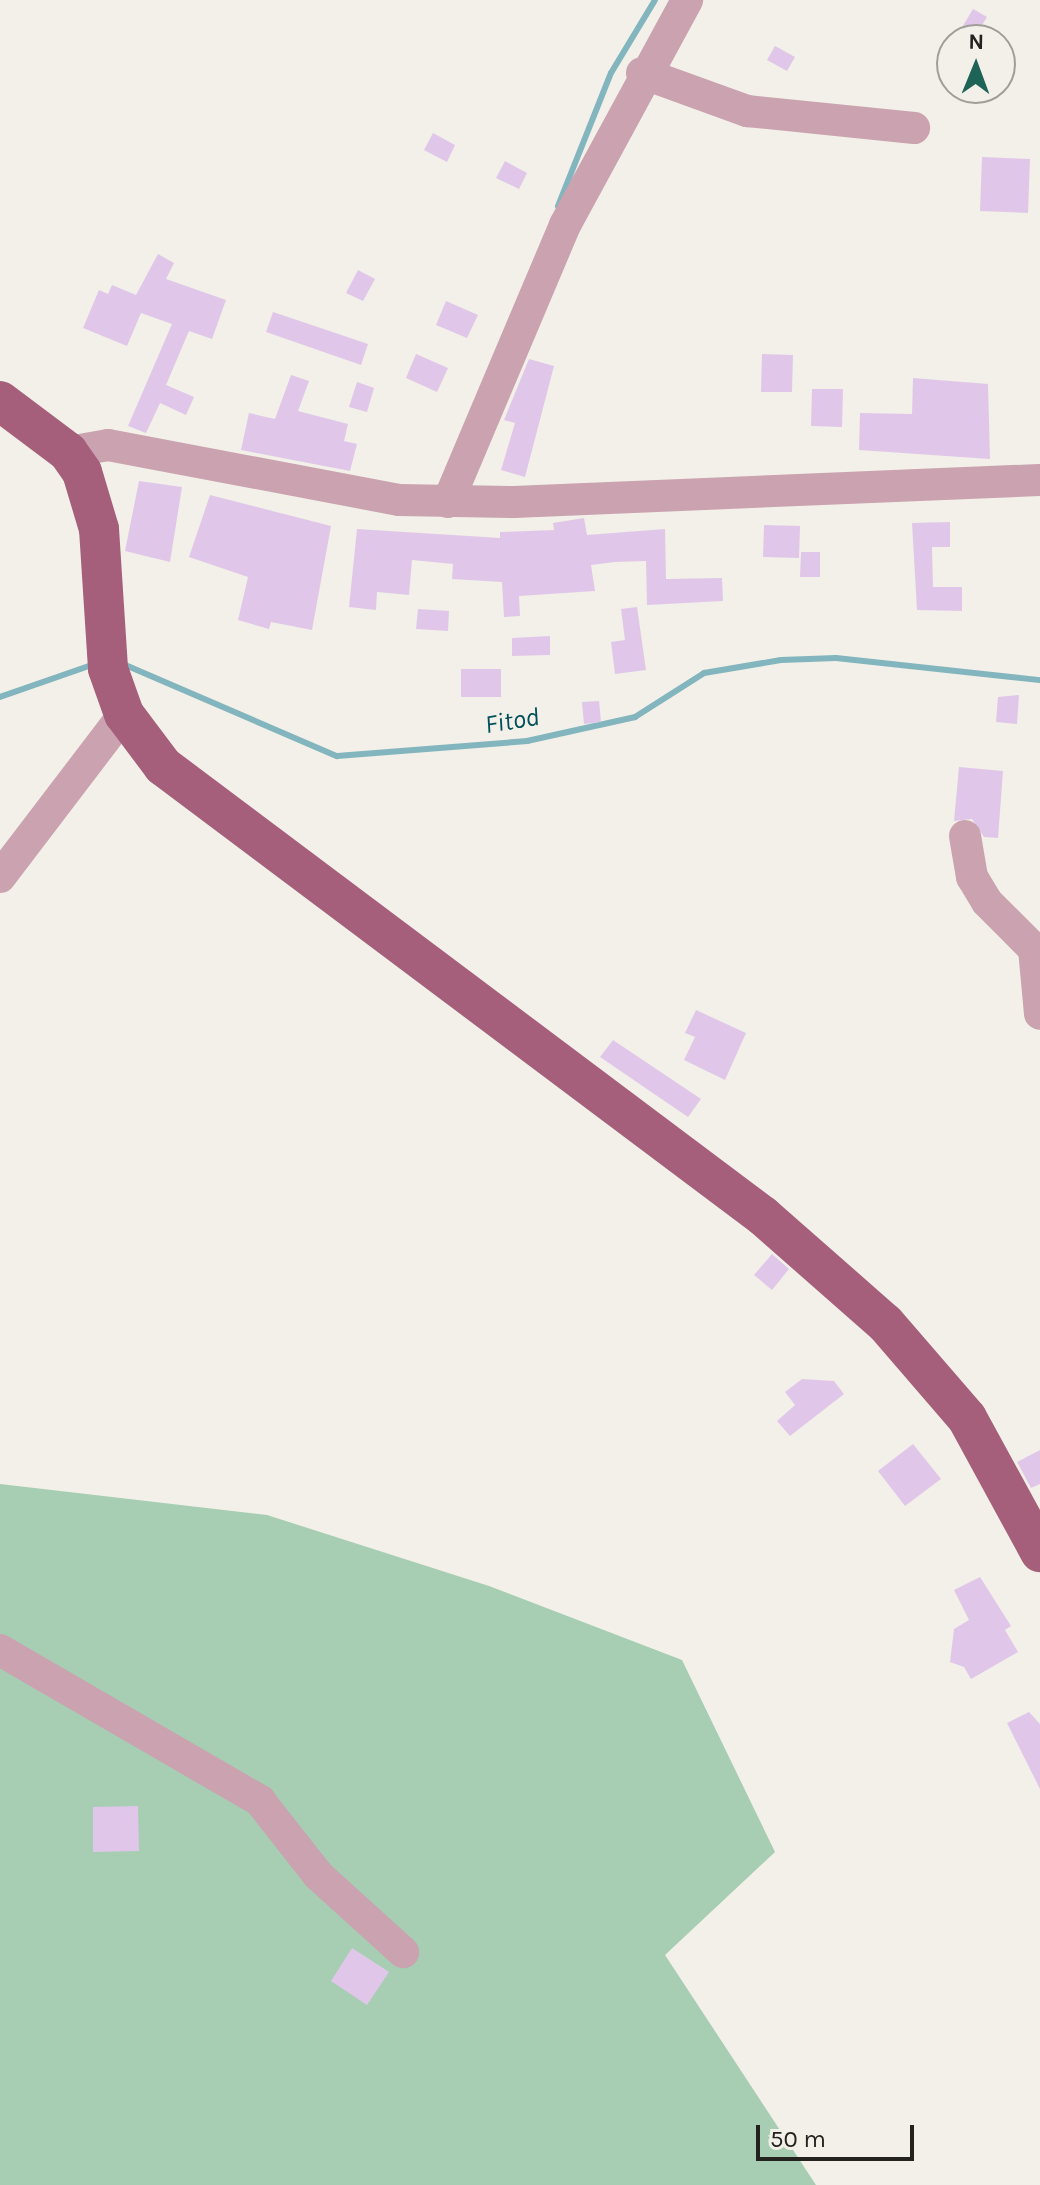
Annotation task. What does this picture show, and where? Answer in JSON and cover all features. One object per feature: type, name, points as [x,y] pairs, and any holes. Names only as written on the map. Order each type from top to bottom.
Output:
[{"type":"main road","points":[[0,401],[68,452],[88,486],[99,529],[107,663],[124,714],[163,766],[763,1216],[885,1323],[967,1418],[1040,1552]]},
{"type":"street","points":[[448,502],[565,225],[642,73],[687,0]]},
{"type":"street","points":[[642,73],[747,111],[914,128]]},
{"type":"street","points":[[68,452],[108,445],[348,493],[448,502],[1040,480]]},
{"type":"street","points":[[0,877],[124,714]]},
{"type":"street","points":[[965,836],[972,877],[987,902],[1034,949],[1040,1014]]},
{"type":"street","points":[[0,1650],[260,1801],[318,1875],[403,1952]]},
{"type":"green space","points":[[0,1484],[267,1515],[489,1586],[682,1660],[775,1852],[665,1955],[816,2185],[0,2185]]},
{"type":"building","points":[[973,9],[987,17],[983,24],[964,24]]},
{"type":"building","points":[[775,46],[795,57],[787,71],[767,60]]},
{"type":"building","points":[[433,133],[455,145],[447,162],[424,150]]},
{"type":"building","points":[[982,157],[1030,159],[1028,213],[980,211]]},
{"type":"building","points":[[505,161],[527,173],[519,189],[496,178]]},
{"type":"building","points":[[158,254],[174,263],[166,279],[226,300],[212,339],[189,331],[166,385],[194,397],[186,415],[160,403],[146,433],[128,426],[172,324],[141,313],[127,346],[83,328],[99,290],[108,294],[112,285],[136,295]]},
{"type":"building","points":[[358,270],[375,279],[363,301],[346,293]]},
{"type":"building","points":[[446,301],[478,315],[467,338],[436,325]]},
{"type":"building","points":[[273,312],[368,344],[361,365],[266,332]]},
{"type":"building","points":[[416,354],[448,368],[437,392],[406,378]]},
{"type":"building","points":[[762,354],[793,355],[792,392],[761,392]]},
{"type":"building","points":[[529,359],[554,366],[525,477],[501,470],[515,423],[504,420]]},
{"type":"building","points":[[291,375],[309,381],[298,411],[348,424],[344,441],[357,444],[350,471],[241,450],[249,413],[275,419]]},
{"type":"building","points":[[913,378],[988,384],[990,459],[859,450],[860,413],[912,414]]},
{"type":"building","points":[[357,382],[374,388],[367,412],[349,407]]},
{"type":"building","points":[[812,389],[843,389],[842,427],[811,426]]},
{"type":"building","points":[[139,481],[182,487],[170,562],[125,551]]},
{"type":"building","points":[[210,495],[331,526],[312,630],[271,622],[269,629],[238,620],[248,577],[189,557]]},
{"type":"building","points":[[584,518],[587,535],[665,529],[666,579],[722,578],[723,601],[647,605],[646,561],[615,562],[591,565],[595,591],[519,596],[520,616],[504,617],[502,582],[452,579],[453,564],[412,560],[409,595],[377,592],[376,610],[349,607],[357,529],[500,538],[500,532],[554,530],[553,523]]},
{"type":"building","points":[[950,522],[950,547],[932,547],[933,587],[962,587],[962,611],[917,610],[912,523]]},
{"type":"building","points":[[764,525],[800,526],[799,558],[763,557]]},
{"type":"building","points":[[801,552],[820,552],[820,577],[800,577]]},
{"type":"building","points":[[637,607],[646,670],[615,674],[611,642],[625,640],[621,609]]},
{"type":"building","points":[[418,609],[449,611],[448,631],[416,629]]},
{"type":"building","points":[[550,636],[550,655],[512,656],[512,638]]},
{"type":"building","points":[[461,669],[501,669],[501,697],[461,697]]},
{"type":"building","points":[[1019,695],[1017,724],[996,722],[998,697]]},
{"type":"building","points":[[599,701],[601,722],[584,724],[582,702]]},
{"type":"building","points":[[959,767],[1003,771],[998,838],[984,837],[972,819],[954,821]]},
{"type":"building","points":[[696,1010],[746,1033],[725,1080],[684,1060],[695,1037],[685,1033]]},
{"type":"building","points":[[613,1040],[701,1099],[688,1117],[600,1057]]},
{"type":"building","points":[[772,1254],[789,1269],[772,1290],[754,1275]]},
{"type":"building","points":[[802,1379],[834,1381],[844,1394],[790,1436],[777,1421],[795,1405],[785,1392]]},
{"type":"building","points":[[913,1444],[941,1479],[905,1506],[878,1471]]},
{"type":"building","points":[[1040,1450],[1040,1484],[1031,1488],[1017,1462]]},
{"type":"building","points":[[980,1577],[1011,1626],[1005,1630],[1018,1652],[971,1679],[964,1667],[950,1662],[954,1629],[969,1620],[954,1590]]},
{"type":"building","points":[[1029,1712],[1040,1724],[1040,1789],[1007,1723]]},
{"type":"building","points":[[138,1806],[139,1851],[93,1852],[93,1807]]},
{"type":"building","points":[[352,1948],[389,1972],[367,2005],[331,1981]]},
{"type":"waterway","points":[[558,206],[611,73],[655,0]]},
{"type":"waterway","name":"Fitod","points":[[123,664],[337,756],[527,741],[635,717],[704,673],[781,660],[836,658],[1040,680]]},
{"type":"waterway","name":"Fitod","points":[[0,697],[95,664]]}]
